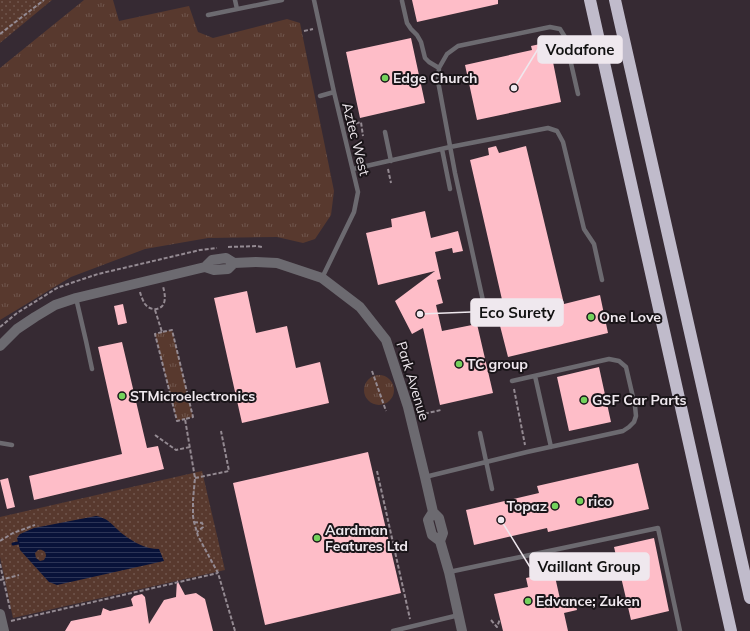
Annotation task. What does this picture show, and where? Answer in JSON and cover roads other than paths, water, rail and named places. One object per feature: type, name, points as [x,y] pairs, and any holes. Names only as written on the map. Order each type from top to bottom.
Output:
[{"type":"highway","points":[[590,0],[731,631]]},
{"type":"highway","points":[[615,0],[750,598]]},
{"type":"street","name":"Park Avenue","points":[[0,346],[17,329],[55,305],[76,298],[205,267],[212,260],[226,258],[234,263],[277,263],[322,278],[360,307],[386,340],[410,417],[425,477],[433,512],[428,520],[432,535],[440,541],[449,572],[462,631]]},
{"type":"lane","points":[[235,0],[237,9]]},
{"type":"lane","points":[[253,0],[254,6]]},
{"type":"lane","points":[[208,15],[282,0]]},
{"type":"lane","name":"Aztec West","points":[[314,0],[358,192],[354,212],[322,278]]},
{"type":"lane","points":[[402,1],[407,23],[417,34],[421,42],[425,58],[439,68]]},
{"type":"lane","points":[[487,319],[450,147],[438,81],[439,68],[447,54],[458,46],[550,27],[560,29],[565,37],[578,94]]},
{"type":"lane","points":[[320,96],[334,92]]},
{"type":"lane","points":[[353,169],[450,147],[548,128],[556,131],[563,142],[584,229],[594,244],[602,280]]},
{"type":"lane","points":[[385,132],[389,161]]},
{"type":"lane","points":[[442,149],[450,189]]},
{"type":"lane","points":[[76,298],[92,369]]},
{"type":"lane","points":[[425,477],[527,452],[623,431],[629,428],[634,422],[636,416],[626,367],[619,361],[609,359],[512,381]]},
{"type":"lane","points":[[535,376],[551,447]]},
{"type":"lane","points":[[480,433],[492,490]]},
{"type":"lane","points":[[0,444],[12,445]]},
{"type":"lane","points":[[449,572],[658,528],[680,631]]},
{"type":"lane","points":[[393,631],[459,615]]},
{"type":"water","points":[[96,516],[101,517],[109,521],[124,535],[136,543],[145,547],[159,549],[164,561],[57,585],[49,582],[20,550],[17,538],[20,534],[34,528]],"holes":[[[38,550],[45,552],[46,556],[44,560],[40,561],[36,558],[35,553]]]},
{"type":"waterway","points":[[13,544],[18,543]]},
{"type":"place","name":"Edge Church","points":[[385,78]]},
{"type":"place","name":"Vodafone","points":[[514,88]]},
{"type":"place","name":"Eco Surety","points":[[420,314]]},
{"type":"place","name":"One Love","points":[[591,317]]},
{"type":"place","name":"TC group","points":[[459,364]]},
{"type":"place","name":"STMicroelectronics","points":[[122,396]]},
{"type":"place","name":"GSF Car Parts","points":[[584,400]]},
{"type":"place","name":"rico","points":[[580,501]]},
{"type":"place","name":"Topaz","points":[[555,506]]},
{"type":"place","name":"Vaillant Group","points":[[501,520]]},
{"type":"place","name":"Aardman Features Ltd","points":[[317,538]]},
{"type":"place","name":"Edvance; Zuken","points":[[528,601]]}]
